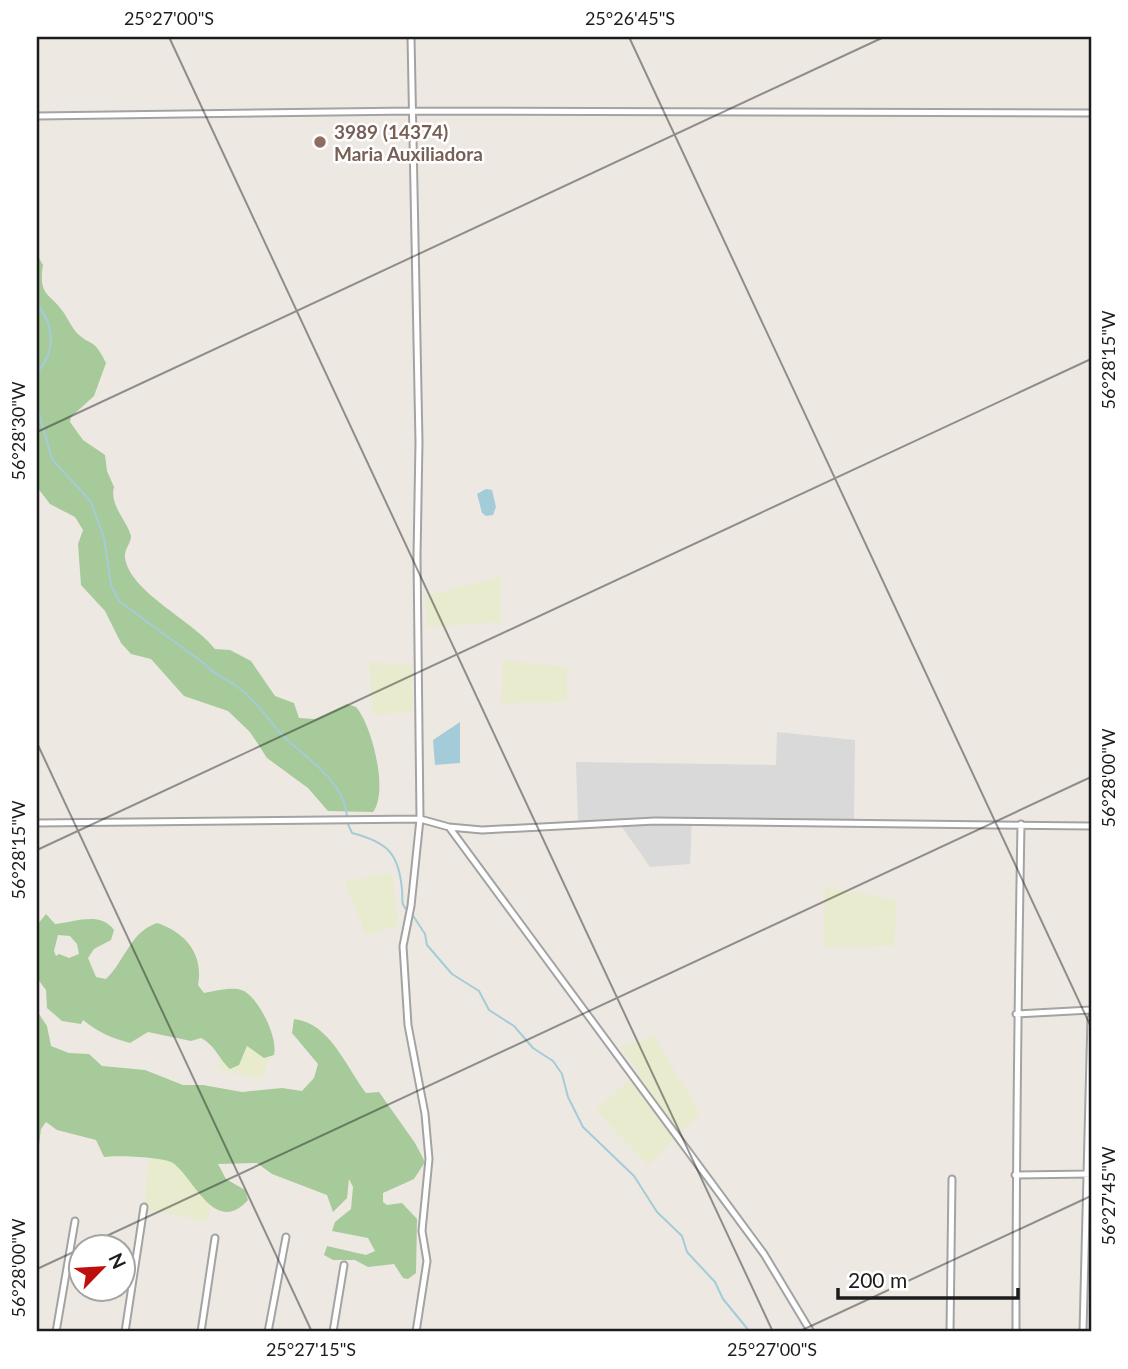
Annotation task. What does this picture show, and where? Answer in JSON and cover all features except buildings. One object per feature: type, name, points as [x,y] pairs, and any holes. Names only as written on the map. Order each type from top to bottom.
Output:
[{"type":"street","points":[[411,37],[419,442],[417,557],[420,819],[411,906],[406,917],[403,946],[408,1025],[428,1139],[428,1185],[422,1231],[427,1261],[416,1332]]},
{"type":"street","points":[[37,116],[412,111],[1091,113]]},
{"type":"street","points":[[37,823],[420,819],[449,827],[482,830],[655,821],[1091,826]]},
{"type":"street","points":[[1016,1332],[1016,1014],[1021,824]]},
{"type":"street","points":[[449,827],[764,1254],[811,1332]]},
{"type":"street","points":[[1016,1014],[1091,1010]]},
{"type":"street","points":[[1083,1332],[1091,1018]]},
{"type":"street","points":[[1015,1175],[1089,1174]]},
{"type":"street","points":[[950,1332],[952,1179]]},
{"type":"street","points":[[125,1332],[144,1207]]},
{"type":"street","points":[[56,1332],[75,1221]]},
{"type":"street","points":[[268,1332],[286,1237]]},
{"type":"street","points":[[201,1332],[215,1238]]},
{"type":"street","points":[[333,1332],[344,1265]]},
{"type":"shaded area","points":[[777,732],[855,740],[854,820],[692,818],[690,864],[650,867],[617,820],[578,822],[576,762],[776,765]]},
{"type":"green space","points":[[37,255],[43,265],[42,283],[46,293],[59,306],[76,332],[98,349],[106,363],[94,396],[71,417],[70,422],[83,440],[105,455],[107,471],[114,487],[114,500],[131,536],[125,554],[129,570],[150,594],[215,649],[230,650],[251,661],[275,696],[294,703],[299,718],[315,719],[347,704],[356,707],[368,728],[379,775],[378,802],[373,812],[328,811],[308,788],[267,758],[250,732],[228,711],[184,696],[151,659],[131,654],[121,643],[105,611],[81,585],[78,544],[83,530],[75,517],[50,504],[37,487]]},
{"type":"green space","points":[[500,577],[500,622],[427,627],[425,596]]},
{"type":"green space","points":[[503,660],[567,667],[567,702],[501,703]]},
{"type":"green space","points":[[369,662],[412,665],[413,711],[373,715]]},
{"type":"green space","points":[[392,873],[399,926],[366,934],[345,882]]},
{"type":"green space","points":[[825,887],[897,900],[894,946],[823,947]]},
{"type":"green space","points":[[46,914],[55,924],[95,919],[108,924],[114,930],[111,940],[94,949],[88,958],[96,977],[106,979],[140,933],[157,923],[167,927],[184,938],[195,954],[198,985],[204,993],[235,989],[244,991],[256,1002],[270,1030],[274,1055],[264,1058],[247,1046],[239,1065],[230,1069],[201,1038],[191,1041],[148,1032],[130,1043],[105,1034],[83,1020],[81,1024],[62,1021],[47,1008],[46,990],[37,978],[37,925]],"holes":[[[58,935],[70,936],[77,944],[79,954],[69,958],[59,954],[56,956],[54,951]]]},
{"type":"green space","points":[[37,1011],[47,1026],[51,1046],[69,1053],[89,1054],[102,1066],[145,1070],[183,1085],[203,1085],[242,1092],[282,1088],[302,1091],[314,1078],[318,1064],[292,1033],[294,1019],[307,1022],[318,1029],[336,1048],[366,1093],[379,1092],[425,1162],[414,1179],[383,1193],[383,1202],[387,1205],[402,1203],[417,1219],[416,1273],[408,1279],[403,1278],[394,1264],[368,1267],[355,1260],[333,1260],[324,1255],[327,1246],[366,1255],[375,1251],[368,1238],[332,1231],[335,1222],[351,1209],[353,1187],[349,1179],[347,1198],[333,1212],[327,1195],[272,1174],[257,1163],[218,1164],[226,1179],[245,1190],[248,1200],[236,1210],[225,1212],[215,1209],[206,1201],[173,1163],[129,1156],[104,1157],[96,1140],[57,1130],[46,1122],[41,1129],[37,1160]]},
{"type":"green space","points":[[230,1021],[275,1039],[262,1079],[217,1069]]},
{"type":"green space","points":[[654,1036],[700,1113],[648,1165],[596,1110],[638,1071],[620,1047]]},
{"type":"green space","points":[[150,1146],[217,1160],[208,1221],[144,1209]]},
{"type":"water","points":[[486,489],[492,490],[496,507],[493,515],[486,516],[482,513],[477,494]]},
{"type":"water","points":[[460,722],[460,763],[435,765],[433,740]]},
{"type":"waterway","points":[[37,304],[47,321],[51,338],[48,356],[37,373]]},
{"type":"waterway","points":[[37,407],[52,459],[91,502],[104,538],[111,585],[119,601],[249,696],[281,734],[331,781],[339,791],[347,816]]},
{"type":"waterway","points":[[347,822],[352,833],[382,845],[394,858],[400,877],[403,904],[408,911]]},
{"type":"waterway","points":[[412,914],[425,934],[427,945],[452,974],[479,991],[489,1010],[514,1026],[533,1048],[553,1061],[562,1074],[568,1097],[583,1127],[634,1176],[657,1212],[682,1236],[687,1252],[715,1282],[723,1299],[750,1332]]},
{"type":"place","name":"3989 (14374) Maria Auxiliadora","points":[[320,142]]}]
